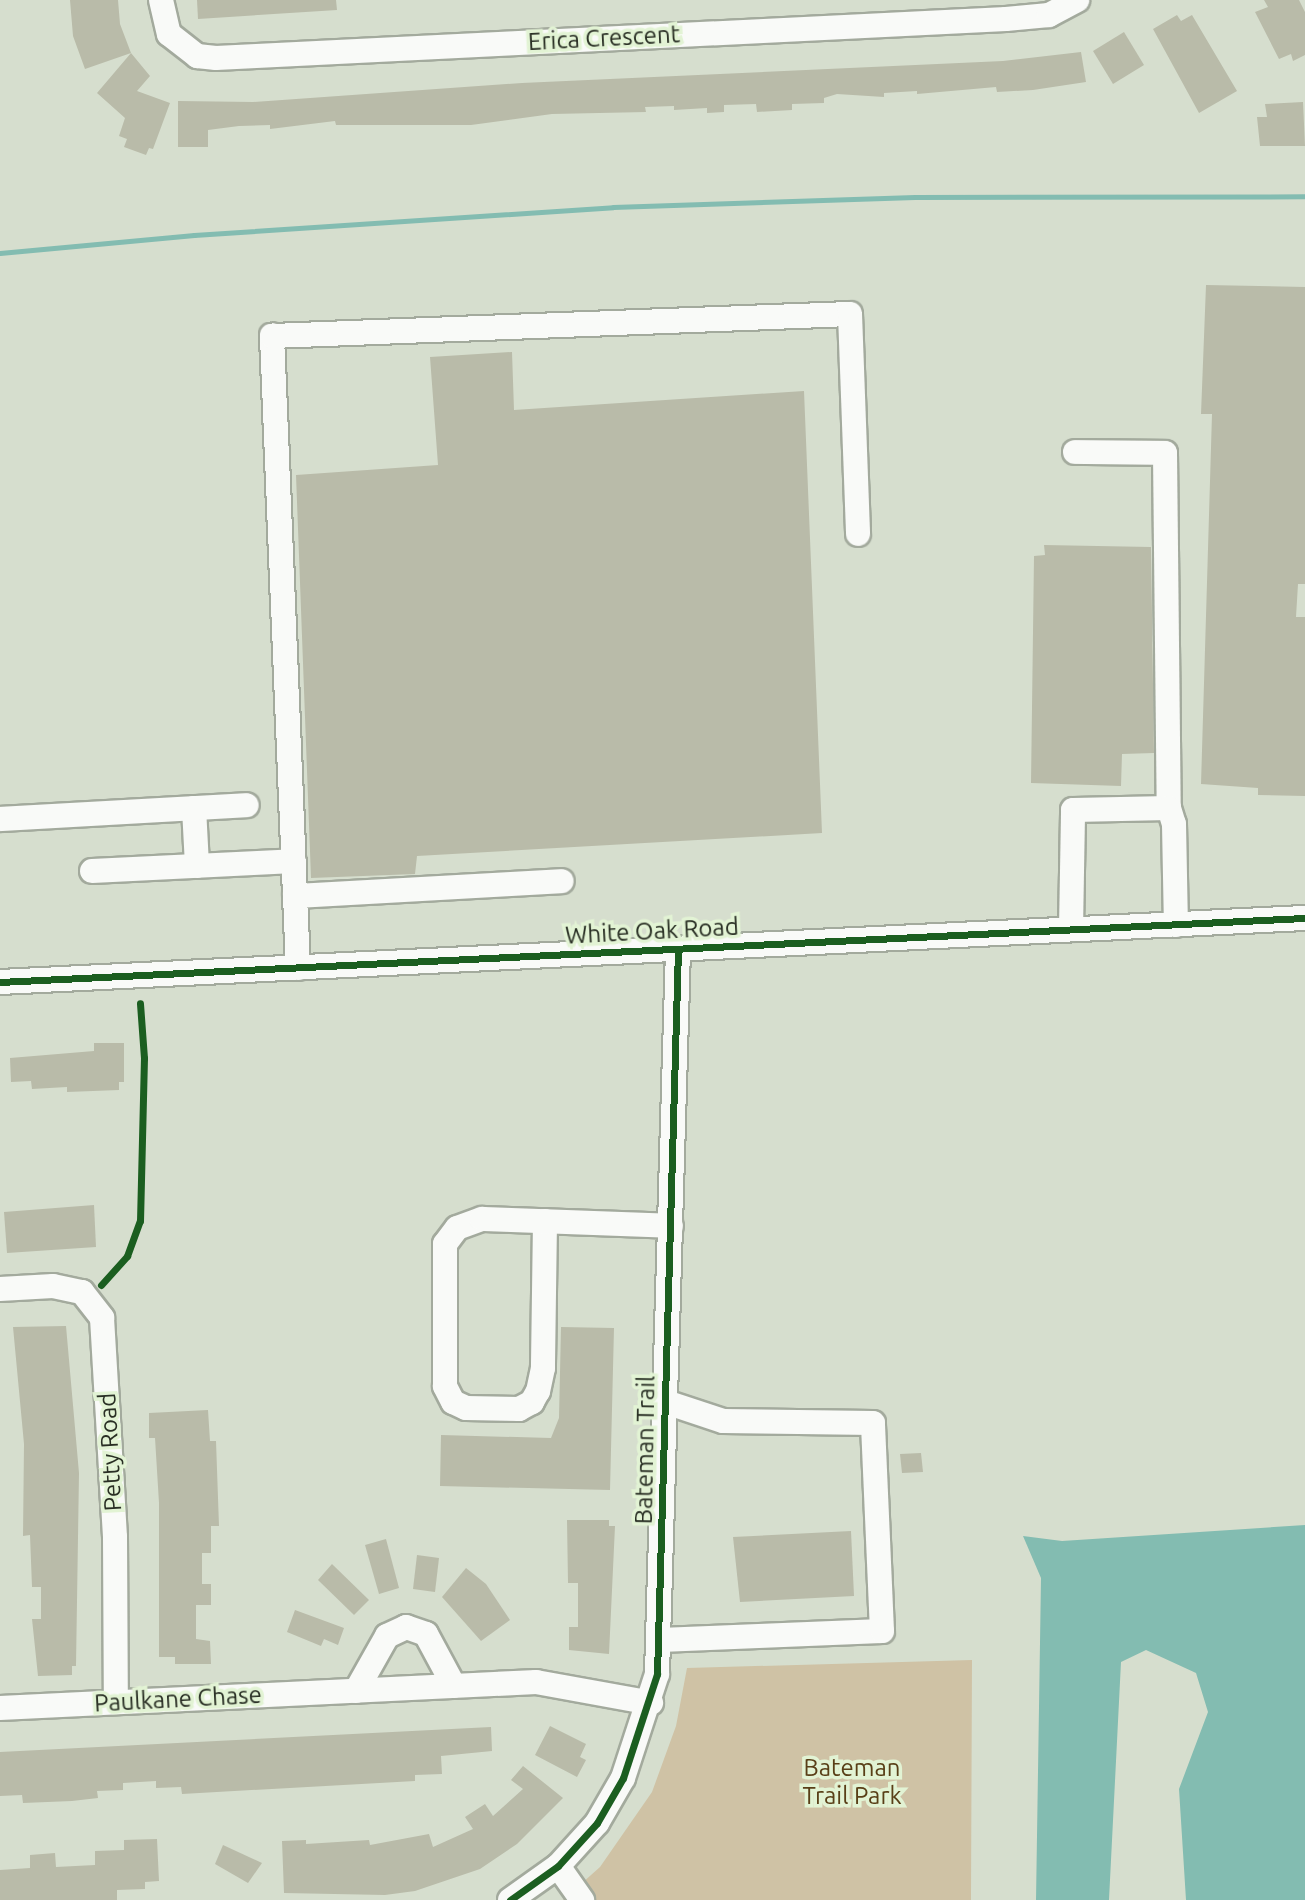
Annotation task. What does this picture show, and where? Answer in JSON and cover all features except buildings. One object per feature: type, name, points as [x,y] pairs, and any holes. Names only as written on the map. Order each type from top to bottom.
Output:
[{"type":"street","name":"Erica Crescent","points":[[161,0],[169,34],[197,56],[216,58],[1006,19],[1049,15],[1077,0]]},
{"type":"street","points":[[298,968],[272,335],[850,314],[858,534]]},
{"type":"street","points":[[1075,452],[1165,453],[1169,808],[1174,824],[1176,925]]},
{"type":"street","points":[[0,819],[247,806]]},
{"type":"street","points":[[194,808],[197,866]]},
{"type":"street","points":[[1072,929],[1073,810],[1169,808]]},
{"type":"street","points":[[92,871],[294,861]]},
{"type":"street","points":[[295,896],[562,881]]},
{"type":"street","name":"White Oak Road","points":[[0,982],[1305,918]]},
{"type":"street","name":"Bateman Trail","points":[[510,1900],[558,1866],[597,1823],[624,1778],[651,1703],[660,1640],[678,949]]},
{"type":"street","points":[[545,1221],[542,1368],[533,1402],[519,1409],[466,1408],[453,1402],[445,1386],[445,1244],[457,1228],[482,1219],[545,1221],[671,1226]]},
{"type":"street","name":"Petty Road","points":[[0,1289],[54,1286],[82,1292],[102,1318],[115,1537],[116,1702]]},
{"type":"street","points":[[660,1640],[882,1631],[873,1423],[723,1421],[666,1402]]},
{"type":"street","points":[[356,1691],[387,1636],[406,1627],[426,1634],[454,1686]]},
{"type":"street","name":"Paulkane Chase","points":[[0,1708],[536,1682],[651,1703]]},
{"type":"street","points":[[558,1866],[582,1900]]},
{"type":"green space","name":"Bateman Trail Park","points":[[972,1660],[971,1900],[563,1900],[600,1867],[652,1792],[676,1726],[687,1668]]},
{"type":"water","points":[[1305,1525],[1305,1900],[1186,1900],[1179,1789],[1208,1712],[1196,1673],[1146,1650],[1121,1662],[1109,1900],[1036,1900],[1041,1578],[1023,1536],[1062,1541]]},
{"type":"waterway","points":[[0,253],[194,235],[613,207],[915,197],[1305,196]]},
{"type":"cycle path","points":[[0,982],[1305,918]]},
{"type":"cycle path","points":[[510,1900],[558,1866],[597,1823],[623,1778],[657,1674],[678,949]]},
{"type":"cycle path","points":[[101,1285],[127,1256],[140,1221],[144,1058],[140,1003]]}]
